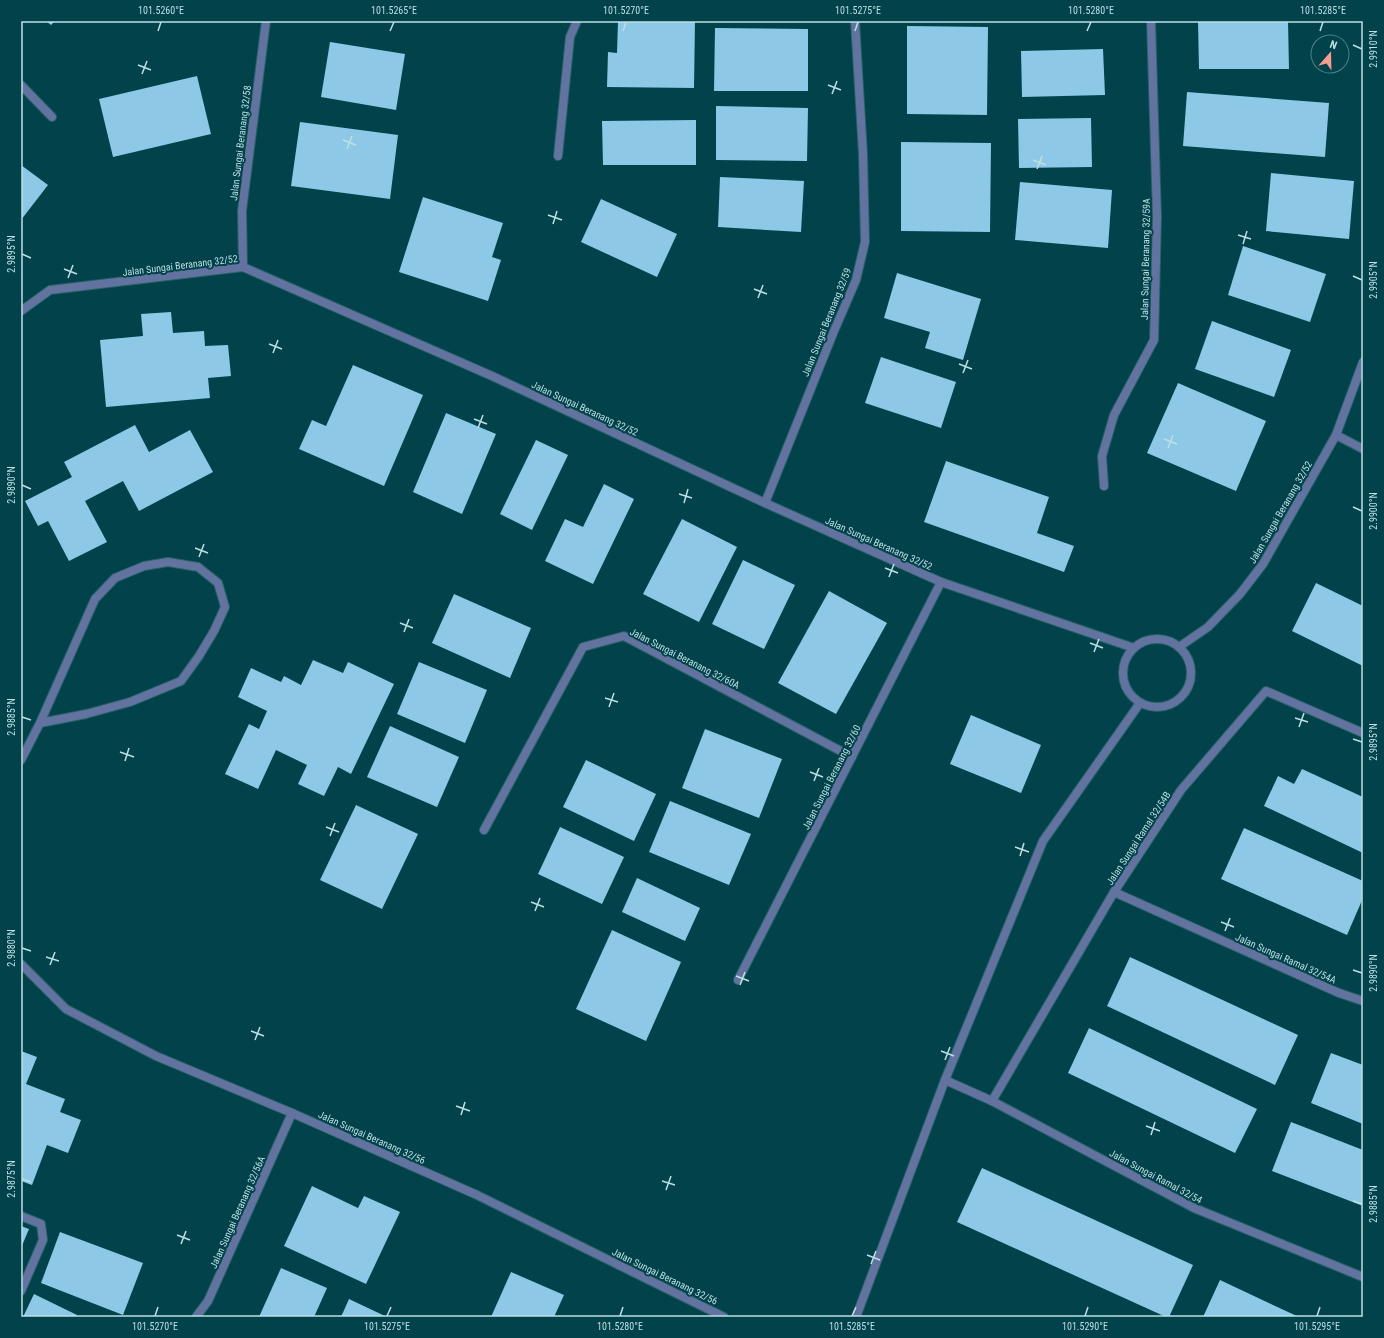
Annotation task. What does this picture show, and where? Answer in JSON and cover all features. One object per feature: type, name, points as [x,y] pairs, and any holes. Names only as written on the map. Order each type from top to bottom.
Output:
[{"type":"street","name":"Jalan Sungai Beranang 32/58","points":[[244,267],[242,211],[266,21]]},
{"type":"street","points":[[558,156],[570,37],[577,21]]},
{"type":"street","name":"Jalan Sungai Beranang 32/59","points":[[765,503],[856,280],[865,242],[863,154],[855,21]]},
{"type":"street","name":"Jalan Sungai Beranang 32/59A","points":[[1104,486],[1102,456],[1114,415],[1154,340],[1157,216],[1151,21]]},
{"type":"street","points":[[21,85],[52,117]]},
{"type":"street","name":"Jalan Sungai Beranang 32/52","points":[[21,311],[50,290],[244,267],[492,376],[765,503],[940,582],[1134,648]]},
{"type":"street","name":"Jalan Sungai Beranang 32/52","points":[[1179,647],[1208,627],[1240,594],[1263,564],[1336,435],[1363,362]]},
{"type":"street","points":[[1336,435],[1363,449]]},
{"type":"street","points":[[21,760],[40,723],[95,599],[115,578],[144,566],[168,562],[198,568],[218,583],[224,607],[214,631],[199,656],[181,681],[130,702],[86,714],[40,723]]},
{"type":"street","name":"Jalan Sungai Beranang 32/60","points":[[738,980],[940,582]]},
{"type":"street","name":"Jalan Sungai Beranang 32/60A","points":[[484,830],[583,647],[624,636],[852,758]]},
{"type":"street","points":[[1156,639],[1169,641],[1179,647],[1189,660],[1191,672],[1188,687],[1182,697],[1167,706],[1154,708],[1140,703],[1130,696],[1122,676],[1124,664],[1129,653],[1134,648],[1144,641],[1156,639]]},
{"type":"street","name":"Jalan Sungai Ramal 32/54B","points":[[992,1101],[1114,892],[1181,790],[1266,691],[1363,733]]},
{"type":"street","points":[[856,1317],[945,1080],[1043,841],[1140,703]]},
{"type":"street","name":"Jalan Sungai Ramal 32/54A","points":[[1114,892],[1339,993],[1363,1001]]},
{"type":"street","name":"Jalan Sungai Beranang 32/56","points":[[21,964],[66,1009],[156,1056],[292,1112],[477,1195],[724,1317]]},
{"type":"street","name":"Jalan Sungai Ramal 32/54","points":[[945,1080],[992,1101],[1194,1208],[1363,1277]]},
{"type":"street","name":"Jalan Sungai Beranang 32/56A","points":[[196,1317],[208,1301],[292,1112]]},
{"type":"street","points":[[21,1216],[41,1224],[43,1240],[21,1291]]},
{"type":"building","points":[[46,21],[55,21],[51,25]]},
{"type":"building","points":[[618,21],[695,21],[694,88],[607,87],[608,52],[617,53]]},
{"type":"building","points":[[1198,21],[1288,21],[1289,69],[1199,69]]},
{"type":"building","points":[[907,26],[988,27],[987,115],[907,114]]},
{"type":"building","points":[[715,28],[808,29],[808,91],[714,91]]},
{"type":"building","points":[[330,42],[405,54],[396,110],[321,97]]},
{"type":"building","points":[[1103,49],[1105,95],[1022,97],[1021,51]]},
{"type":"building","points":[[197,76],[211,134],[113,157],[99,99]]},
{"type":"building","points":[[1187,92],[1329,103],[1325,157],[1183,146]]},
{"type":"building","points":[[716,106],[808,108],[807,161],[716,160]]},
{"type":"building","points":[[1091,118],[1092,167],[1019,168],[1018,119]]},
{"type":"building","points":[[696,120],[696,165],[603,165],[602,121]]},
{"type":"building","points":[[300,122],[398,135],[390,199],[291,186]]},
{"type":"building","points":[[901,142],[991,143],[990,232],[901,231]]},
{"type":"building","points":[[21,165],[48,185],[21,220]]},
{"type":"building","points":[[1271,173],[1354,181],[1349,239],[1266,231]]},
{"type":"building","points":[[720,177],[804,181],[801,232],[718,227]]},
{"type":"building","points":[[1020,182],[1112,190],[1108,248],[1015,240]]},
{"type":"building","points":[[423,197],[503,223],[492,257],[501,260],[488,301],[399,272]]},
{"type":"building","points":[[601,199],[677,234],[657,277],[581,242]]},
{"type":"building","points":[[1243,246],[1326,274],[1310,322],[1228,295]]},
{"type":"building","points":[[897,273],[981,299],[963,360],[925,348],[930,332],[884,318]]},
{"type":"building","points":[[171,312],[173,333],[204,331],[205,346],[228,345],[231,376],[208,378],[210,398],[106,407],[100,340],[143,336],[141,314]]},
{"type":"building","points":[[1212,321],[1291,350],[1274,397],[1195,369]]},
{"type":"building","points":[[881,357],[956,382],[941,428],[865,403]]},
{"type":"building","points":[[353,365],[423,395],[384,486],[299,449],[312,420],[326,426]]},
{"type":"building","points":[[1178,383],[1266,421],[1236,491],[1147,453]]},
{"type":"building","points":[[446,413],[496,434],[462,514],[413,492]]},
{"type":"building","points":[[135,425],[149,452],[190,430],[213,472],[139,511],[123,481],[85,501],[107,542],[69,561],[48,521],[38,526],[25,501],[72,477],[64,462]]},
{"type":"building","points":[[536,440],[568,455],[532,530],[500,514]]},
{"type":"building","points":[[946,461],[1049,497],[1037,533],[1074,546],[1064,572],[924,522]]},
{"type":"building","points":[[604,484],[634,499],[593,584],[545,561],[565,519],[583,527]]},
{"type":"building","points":[[682,519],[737,547],[699,622],[643,594]]},
{"type":"building","points":[[743,560],[795,585],[764,649],[712,624]]},
{"type":"building","points":[[1316,583],[1363,606],[1363,666],[1292,631]]},
{"type":"building","points":[[829,591],[887,623],[836,714],[778,683]]},
{"type":"building","points":[[454,594],[531,628],[510,678],[432,643]]},
{"type":"building","points":[[313,660],[343,673],[348,662],[394,684],[351,774],[338,767],[324,796],[298,784],[307,765],[276,750],[258,789],[225,774],[249,724],[259,729],[267,711],[238,697],[251,668],[281,682],[284,676],[301,685]]},
{"type":"building","points":[[419,662],[487,690],[465,743],[397,714]]},
{"type":"building","points":[[971,715],[1041,745],[1021,793],[950,764]]},
{"type":"building","points":[[390,726],[459,757],[437,807],[367,777]]},
{"type":"building","points":[[705,729],[782,759],[759,818],[682,788]]},
{"type":"building","points":[[586,760],[656,794],[634,841],[563,807]]},
{"type":"building","points":[[1302,769],[1363,797],[1363,853],[1264,806],[1278,776],[1294,784]]},
{"type":"building","points":[[670,801],[751,834],[729,885],[649,852]]},
{"type":"building","points":[[356,805],[418,834],[382,909],[320,880]]},
{"type":"building","points":[[560,827],[624,857],[602,904],[538,874]]},
{"type":"building","points":[[1244,828],[1363,881],[1363,898],[1347,935],[1221,879]]},
{"type":"building","points":[[637,878],[700,908],[685,941],[622,912]]},
{"type":"building","points":[[612,930],[681,962],[646,1041],[576,1009]]},
{"type":"building","points":[[1130,957],[1298,1035],[1275,1085],[1107,1006]]},
{"type":"building","points":[[1089,1028],[1257,1109],[1235,1153],[1068,1073]]},
{"type":"building","points":[[21,1051],[37,1057],[26,1084],[65,1099],[60,1112],[81,1120],[68,1153],[47,1145],[32,1185],[21,1181]]},
{"type":"building","points":[[1331,1053],[1363,1065],[1363,1124],[1311,1103]]},
{"type":"building","points":[[1291,1122],[1363,1150],[1363,1206],[1272,1171]]},
{"type":"building","points":[[982,1168],[1193,1265],[1169,1317],[1166,1317],[957,1222]]},
{"type":"building","points":[[312,1186],[358,1208],[364,1196],[400,1212],[366,1284],[284,1246]]},
{"type":"building","points":[[21,1226],[29,1229],[21,1248]]},
{"type":"building","points":[[60,1232],[143,1263],[123,1315],[41,1283]]},
{"type":"building","points":[[281,1268],[327,1288],[314,1317],[259,1317]]},
{"type":"building","points":[[511,1272],[564,1295],[554,1317],[491,1317]]},
{"type":"building","points":[[1220,1280],[1273,1305],[1299,1317],[1203,1317]]},
{"type":"building","points":[[34,1294],[77,1315],[76,1317],[23,1317]]},
{"type":"building","points":[[349,1299],[387,1317],[341,1317]]}]
